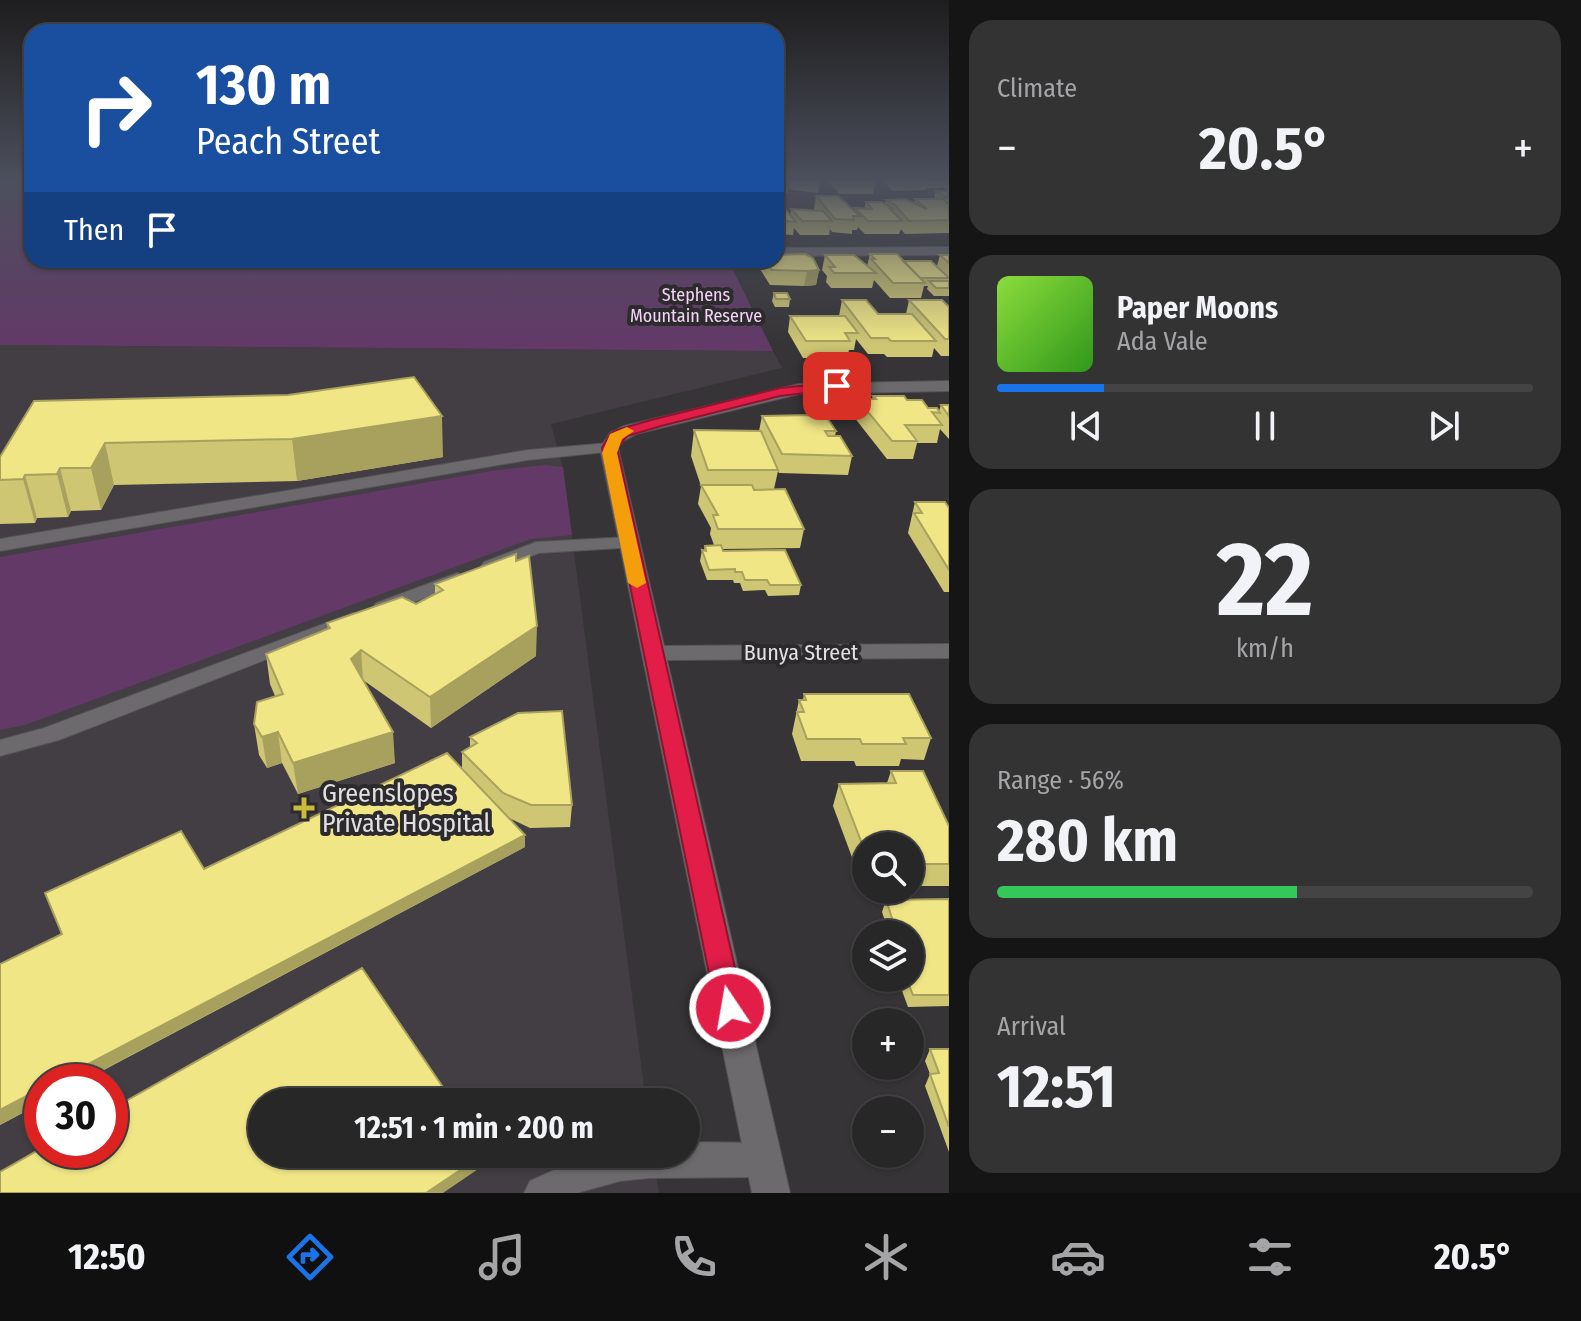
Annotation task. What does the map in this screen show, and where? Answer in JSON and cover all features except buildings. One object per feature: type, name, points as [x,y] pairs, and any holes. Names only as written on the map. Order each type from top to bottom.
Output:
[{"type":"street","points":[[784,252],[949,251]]},
{"type":"street","points":[[767,1176],[609,448],[616,437],[630,430],[799,389],[949,386]]},
{"type":"street","name":"Bunya Street","points":[[653,653],[949,651]]},
{"type":"lane","points":[[0,545],[528,455],[609,448]]},
{"type":"lane","points":[[0,748],[51,734],[536,548],[629,543]]},
{"type":"lane","points":[[542,1193],[581,1171],[608,1166],[767,1176]]},
{"type":"shaded area","name":"Greenslopes Private Hospital","points":[[0,345],[773,351],[782,368],[551,424],[563,468],[644,1088],[248,1088],[248,1168],[655,1168],[659,1193],[0,1193]]},
{"type":"green space","name":"Stephens Mountain Reserve","points":[[0,234],[24,234],[24,268],[732,268],[773,351],[0,345]]},
{"type":"green space","points":[[545,465],[563,467],[572,535],[531,539],[25,725],[0,730],[0,557],[497,470]]},
{"type":"slow traffic","points":[[627,431],[611,443],[609,453],[637,583]]},
{"type":"place","name":"Greenslopes Private Hospital","points":[[304,808]]},
{"type":"route","points":[[730,1008],[609,448],[622,433],[656,423],[780,392],[837,386]]}]
